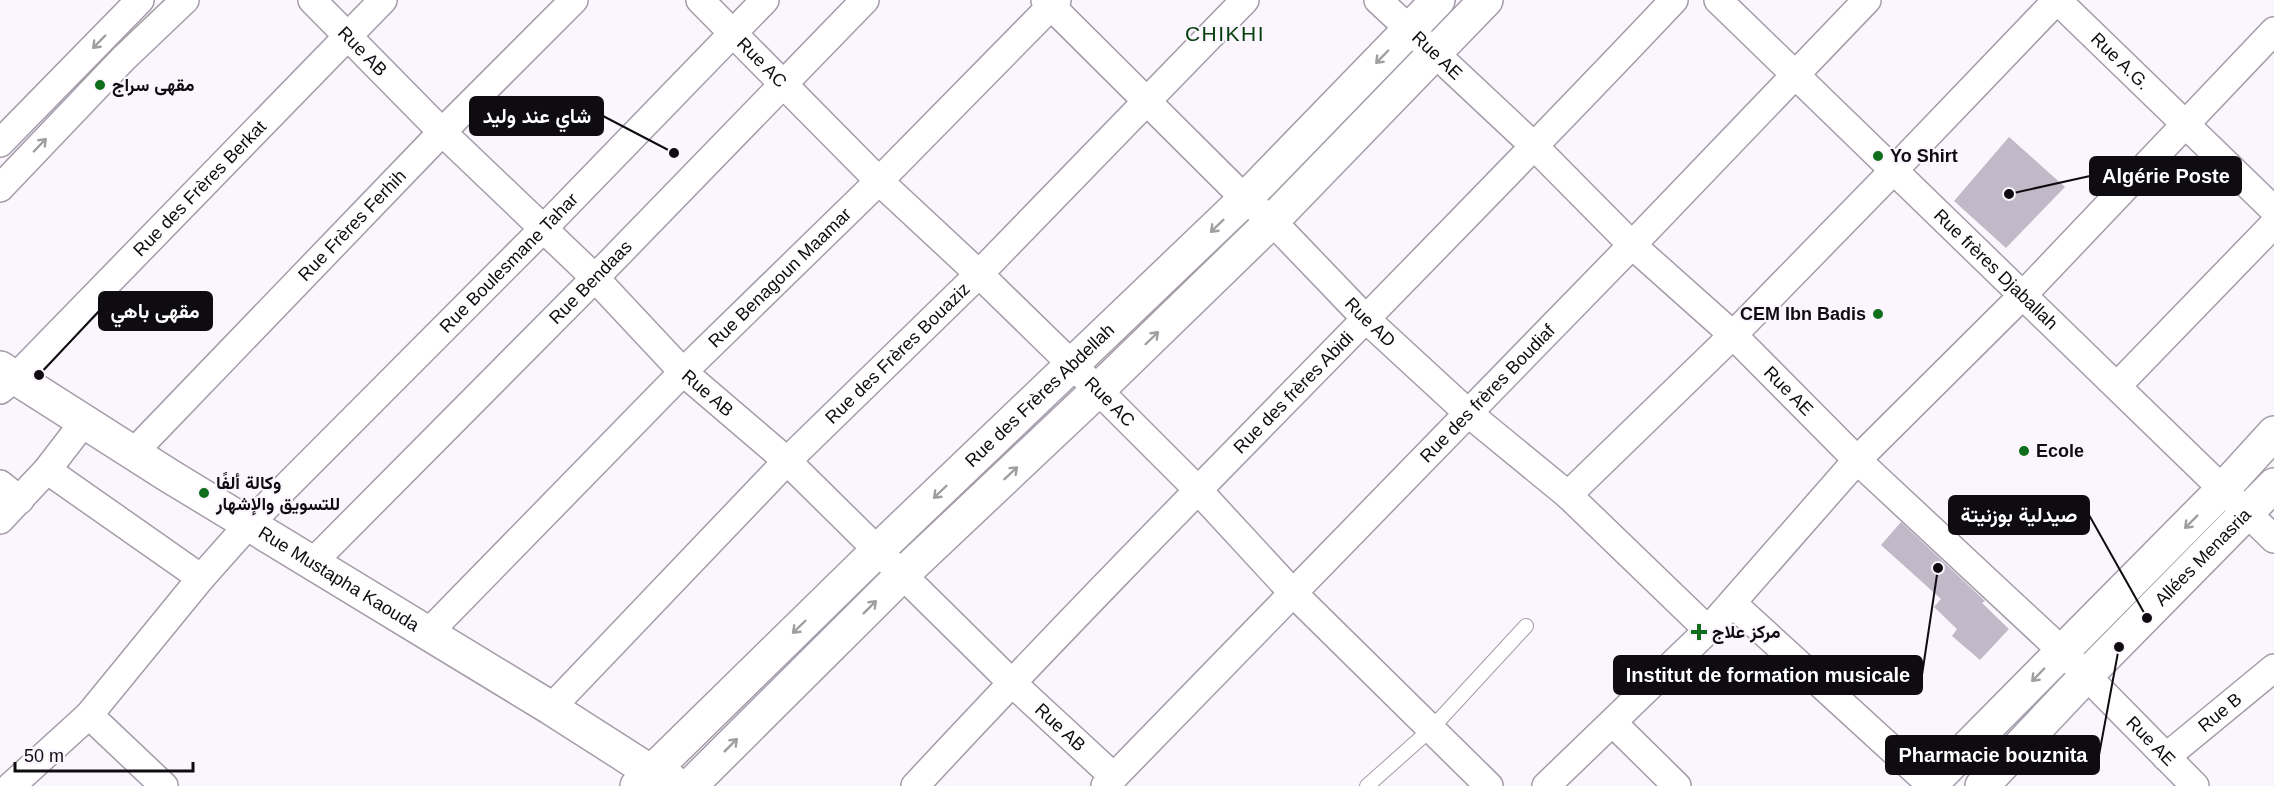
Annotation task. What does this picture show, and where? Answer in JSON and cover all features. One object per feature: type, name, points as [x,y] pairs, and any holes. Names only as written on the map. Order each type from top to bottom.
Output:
[{"type":"main road","name":"Rue des Frères Abdellah","points":[[644,779],[877,551],[1245,198],[1438,0]]},
{"type":"main road","name":"Rue des Frères Abdellah","points":[[690,786],[903,574],[1098,390],[1272,221],[1485,0]]},
{"type":"main road","name":"Rue Mustapha Kaouda","points":[[5,379],[84,422],[551,708],[644,779],[680,786]]},
{"type":"main road","points":[[1930,785],[2223,489],[2274,434]]},
{"type":"main road","name":"Allées Menasria","points":[[1982,786],[2086,676],[2274,485]]},
{"type":"street","points":[[0,143],[140,0]]},
{"type":"street","points":[[0,188],[123,59],[185,0]]},
{"type":"street","name":"Rue AB","points":[[312,0],[442,132],[595,278],[683,372],[787,461],[1109,781]]},
{"type":"street","name":"Rue des Frères Berkat","points":[[5,379],[384,0]]},
{"type":"street","name":"Rue Frères Ferhih","points":[[133,453],[442,132],[574,0]]},
{"type":"street","name":"Rue AC","points":[[700,0],[879,181],[980,274],[1073,365],[1197,489],[1293,593],[1489,786]]},
{"type":"street","name":"Rue Boulesmane Tahar","points":[[10,778],[89,715],[201,578],[249,524],[543,229],[765,0]]},
{"type":"street","name":"Rue Bendaas","points":[[313,562],[595,278],[865,0]]},
{"type":"street","name":"Rue des Frères Bouaziz","points":[[551,708],[787,461],[980,274],[1245,0]]},
{"type":"street","name":"Rue AE","points":[[1378,0],[1535,147],[1632,245],[1733,335],[1857,460],[2062,651],[2195,786]]},
{"type":"street","name":"Rue des frères Abidi","points":[[915,786],[1011,682],[1197,489],[1367,320],[1674,0]]},
{"type":"street","name":"Rue frères Djaballah","points":[[1718,0],[2274,538]]},
{"type":"street","name":"Rue des frères Boudiaf","points":[[1109,781],[1632,245],[1867,0]]},
{"type":"street","points":[[1568,495],[1733,335],[2057,0]]},
{"type":"street","name":"Rue A.G.","points":[[2057,0],[2274,210]]},
{"type":"street","name":"Rue AD","points":[[1051,2],[1245,198],[1272,221],[1367,320],[1468,413],[1568,495],[1708,630]]},
{"type":"street","name":"Rue Benagoun Maamar","points":[[428,633],[683,372],[879,181],[1051,2]]},
{"type":"street","points":[[1546,786],[1708,630],[1857,460],[2023,296],[2274,31]]},
{"type":"street","points":[[2117,386],[2274,224]]},
{"type":"street","points":[[0,520],[10,492],[47,471],[84,422]]},
{"type":"street","points":[[47,471],[201,578]]},
{"type":"street","points":[[1732,603],[1930,785]]},
{"type":"street","name":"Rue B","points":[[2166,757],[2274,668]]},
{"type":"street","points":[[89,715],[164,786]]},
{"type":"street","points":[[1613,723],[1677,786]]},
{"type":"lane","points":[[1367,786],[1431,729],[1526,626]]},
{"type":"building","points":[[2009,137],[2065,187],[2006,248],[1954,201]]},
{"type":"building","points":[[1901,522],[1985,601],[1982,603],[2009,629],[1980,660],[1952,636],[1957,629],[1934,607],[1941,599],[1881,545]]},
{"type":"place","name":"مقهى سراج","points":[[100,85]]},
{"type":"place","name":"شاي عند وليد","points":[[674,153]]},
{"type":"place","name":"Yo Shirt","points":[[1878,156]]},
{"type":"place","name":"Algérie Poste","points":[[2009,194]]},
{"type":"place","name":"CEM Ibn Badis","points":[[1878,314]]},
{"type":"place","name":"مقهى باهي","points":[[39,375]]},
{"type":"place","name":"Ecole","points":[[2024,451]]},
{"type":"place","name":"وكالة ألفًا للتسويق والإشهار","points":[[204,493]]},
{"type":"place","name":"Institut de formation musicale","points":[[1938,568]]},
{"type":"place","name":"صيدلية بوزنيتة","points":[[2147,618]]},
{"type":"place","name":"مركز علاج","points":[[1699,632]]},
{"type":"place","name":"Pharmacie bouznita","points":[[2119,647]]},
{"type":"district","name":"CHIKHI","points":[[1225,34]]}]
